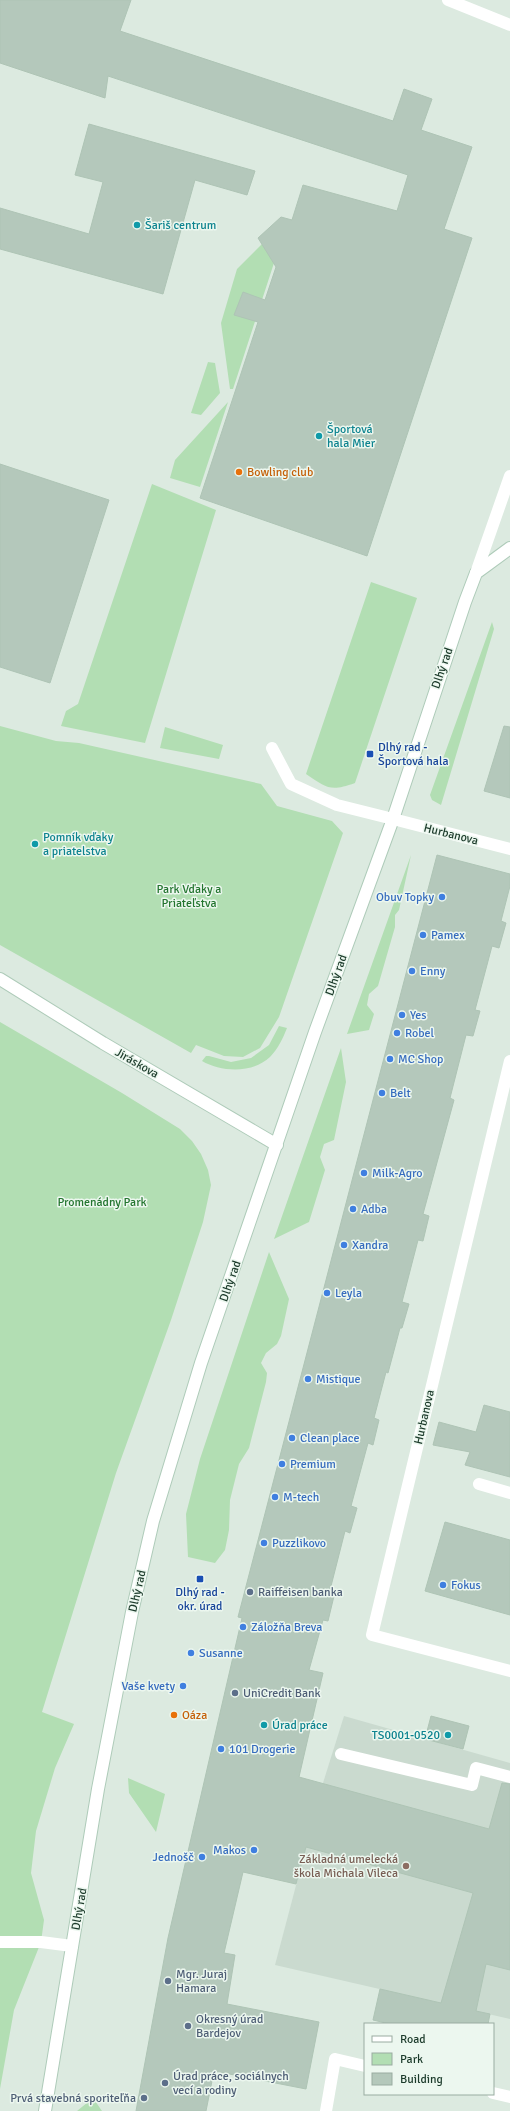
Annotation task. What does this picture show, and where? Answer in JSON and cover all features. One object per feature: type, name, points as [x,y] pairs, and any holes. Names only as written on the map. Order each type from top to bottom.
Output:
[{"type":"street","points":[[448,0],[510,24]]},
{"type":"street","name":"Dlhý rad","points":[[45,2111],[116,1694],[153,1521],[201,1363],[393,820],[418,738],[510,476]]},
{"type":"street","points":[[476,573],[510,548]]},
{"type":"street","name":"Hurbanova","points":[[272,748],[290,784],[337,806],[510,849]]},
{"type":"street","name":"Jiráskova","points":[[0,979],[103,1043],[277,1145]]},
{"type":"street","name":"Hurbanova","points":[[510,1061],[372,1635],[510,1670]]},
{"type":"street","points":[[479,1484],[510,1493]]},
{"type":"street","points":[[341,1754],[472,1785],[476,1768],[510,1777]]},
{"type":"street","points":[[0,1942],[41,1942],[72,1946]]},
{"type":"street","points":[[326,2111],[335,2059],[364,2066]]},
{"type":"street","points":[[494,2093],[510,2097]]},
{"type":"shaded area","name":"Základná umelecká škola Michala Vileca","points":[[344,1716],[510,1763],[510,2019],[275,1965],[323,1783]]},
{"type":"green space","points":[[286,226],[233,389],[230,389],[221,323],[237,269],[262,244]]},
{"type":"green space","points":[[208,362],[215,363],[220,393],[201,415],[191,413]]},
{"type":"green space","points":[[228,402],[200,487],[170,478],[175,460]]},
{"type":"green space","points":[[152,484],[216,510],[145,743],[61,726],[66,711],[78,704]]},
{"type":"green space","points":[[371,582],[417,598],[355,783],[334,788],[319,783],[306,774]]},
{"type":"green space","points":[[492,622],[494,629],[441,805],[432,800],[430,795]]},
{"type":"green space","name":"Park Vďaky a Priateľstva","points":[[0,726],[56,741],[79,743],[261,784],[277,806],[332,821],[343,833],[279,1017],[260,1048],[243,1057],[224,1056],[196,1045],[191,1053],[0,945]]},
{"type":"green space","points":[[165,727],[223,745],[219,759],[160,748]]},
{"type":"green space","points":[[411,855],[399,910],[395,915],[395,927],[378,986],[369,994],[367,1005],[374,1014],[369,1030],[347,1034]]},
{"type":"green space","name":"Promenádny Park","points":[[0,1022],[122,1093],[180,1129],[192,1141],[201,1154],[208,1170],[211,1185],[203,1222],[171,1320],[116,1473],[42,1712],[74,1724],[55,1768],[36,1831],[31,1873],[44,1920],[41,1942],[14,2010],[0,2089]]},
{"type":"green space","points":[[279,1026],[287,1028],[278,1047],[263,1063],[246,1069],[236,1070],[210,1065],[202,1061],[206,1056],[231,1062],[251,1058],[269,1045]]},
{"type":"green space","points":[[341,1048],[346,1082],[334,1140],[324,1144],[320,1157],[325,1170],[309,1222],[274,1239]]},
{"type":"green space","points":[[269,1252],[289,1299],[281,1336],[277,1344],[266,1353],[261,1363],[267,1373],[266,1382],[249,1448],[239,1464],[230,1500],[229,1530],[225,1550],[215,1563],[188,1557],[186,1514],[200,1459]]},
{"type":"green space","points":[[128,1778],[165,1794],[156,1832],[129,1793]]},
{"type":"green space","points":[[93,2098],[102,2111],[77,2111]]},
{"type":"building","name":"Športová hala Mier","points":[[0,0],[131,0],[120,31],[393,121],[404,89],[432,99],[421,130],[472,147],[444,229],[472,238],[367,556],[200,498],[258,322],[234,315],[243,292],[265,300],[276,267],[258,238],[281,217],[292,220],[303,185],[397,211],[408,175],[108,76],[105,98],[0,63]]},
{"type":"building","name":"Šariš centrum","points":[[89,124],[255,171],[247,195],[195,180],[163,294],[0,249],[0,208],[89,234],[103,182],[75,175]]},
{"type":"building","points":[[0,464],[109,500],[50,683],[0,667]]},
{"type":"building","points":[[504,726],[510,727],[510,798],[484,791]]},
{"type":"building","points":[[437,855],[510,874],[510,886],[501,921],[506,923],[499,948],[492,946],[475,1010],[480,1011],[473,1036],[466,1035],[450,1098],[454,1100],[423,1214],[429,1216],[423,1241],[418,1240],[402,1302],[409,1304],[402,1328],[400,1328],[388,1373],[386,1372],[374,1418],[379,1420],[373,1445],[368,1443],[351,1506],[357,1508],[350,1533],[345,1531],[329,1594],[334,1596],[328,1621],[323,1620],[309,1670],[323,1673],[299,1777],[489,1829],[502,1783],[510,1784],[510,1970],[486,1964],[476,2011],[490,2014],[488,2023],[386,2023],[373,2020],[380,1989],[441,2003],[473,1893],[306,1847],[296,1884],[243,1872],[224,1953],[235,1955],[227,2004],[319,2022],[306,2089],[214,2071],[206,2111],[136,2111],[168,1938],[242,1618],[238,1617]]},
{"type":"building","points":[[484,1405],[510,1412],[510,1477],[465,1465],[470,1452],[433,1445],[439,1422],[476,1432]]},
{"type":"building","points":[[445,1522],[510,1540],[510,1615],[425,1591]]},
{"type":"building","name":"TS0001-0520","points":[[431,1716],[469,1726],[463,1749],[425,1739]]},
{"type":"place","name":"Šariš centrum","points":[[137,225]]},
{"type":"place","name":"Športová hala Mier","points":[[319,436]]},
{"type":"place","name":"Bowling club","points":[[239,472]]},
{"type":"place","name":"Dlhý rad - Športová hala","points":[[370,754]]},
{"type":"place","name":"Pomník vďaky a priatelstva","points":[[35,844]]},
{"type":"place","name":"Obuv Topky","points":[[442,897]]},
{"type":"place","name":"Pamex","points":[[423,935]]},
{"type":"place","name":"Enny","points":[[412,971]]},
{"type":"place","name":"Yes","points":[[402,1015]]},
{"type":"place","name":"Robel","points":[[397,1033]]},
{"type":"place","name":"MC Shop","points":[[390,1059]]},
{"type":"place","name":"Belt","points":[[382,1093]]},
{"type":"place","name":"Milk-Agro","points":[[364,1173]]},
{"type":"place","name":"Adba","points":[[353,1209]]},
{"type":"place","name":"Xandra","points":[[344,1245]]},
{"type":"place","name":"Leyla","points":[[327,1293]]},
{"type":"place","name":"Mistique","points":[[308,1379]]},
{"type":"place","name":"Clean place","points":[[292,1438]]},
{"type":"place","name":"Premium","points":[[282,1464]]},
{"type":"place","name":"M-tech","points":[[275,1497]]},
{"type":"place","name":"Puzzlikovo","points":[[264,1543]]},
{"type":"place","name":"Dlhý rad - okr. úrad","points":[[200,1579]]},
{"type":"place","name":"Fokus","points":[[443,1585]]},
{"type":"place","name":"Raiffeisen banka","points":[[250,1592]]},
{"type":"place","name":"Záložňa Breva","points":[[243,1627]]},
{"type":"place","name":"Susanne","points":[[191,1653]]},
{"type":"place","name":"Vaše kvety","points":[[183,1686]]},
{"type":"place","name":"UniCredit Bank","points":[[235,1693]]},
{"type":"place","name":"Oáza","points":[[174,1715]]},
{"type":"place","name":"Úrad práce","points":[[264,1725]]},
{"type":"place","name":"TS0001-0520","points":[[448,1735]]},
{"type":"place","name":"101 Drogerie","points":[[221,1749]]},
{"type":"place","name":"Makos","points":[[254,1850]]},
{"type":"place","name":"Jednošč","points":[[202,1857]]},
{"type":"place","name":"Základná umelecká škola Michala Vileca","points":[[406,1866]]},
{"type":"place","name":"Mgr. Juraj Hamara","points":[[168,1981]]},
{"type":"place","name":"Okresný úrad Bardejov","points":[[188,2026]]},
{"type":"place","name":"Úrad práce, sociálnych vecí a rodiny","points":[[165,2083]]},
{"type":"place","name":"Prvá stavebná sporiteľňa","points":[[144,2098]]}]
